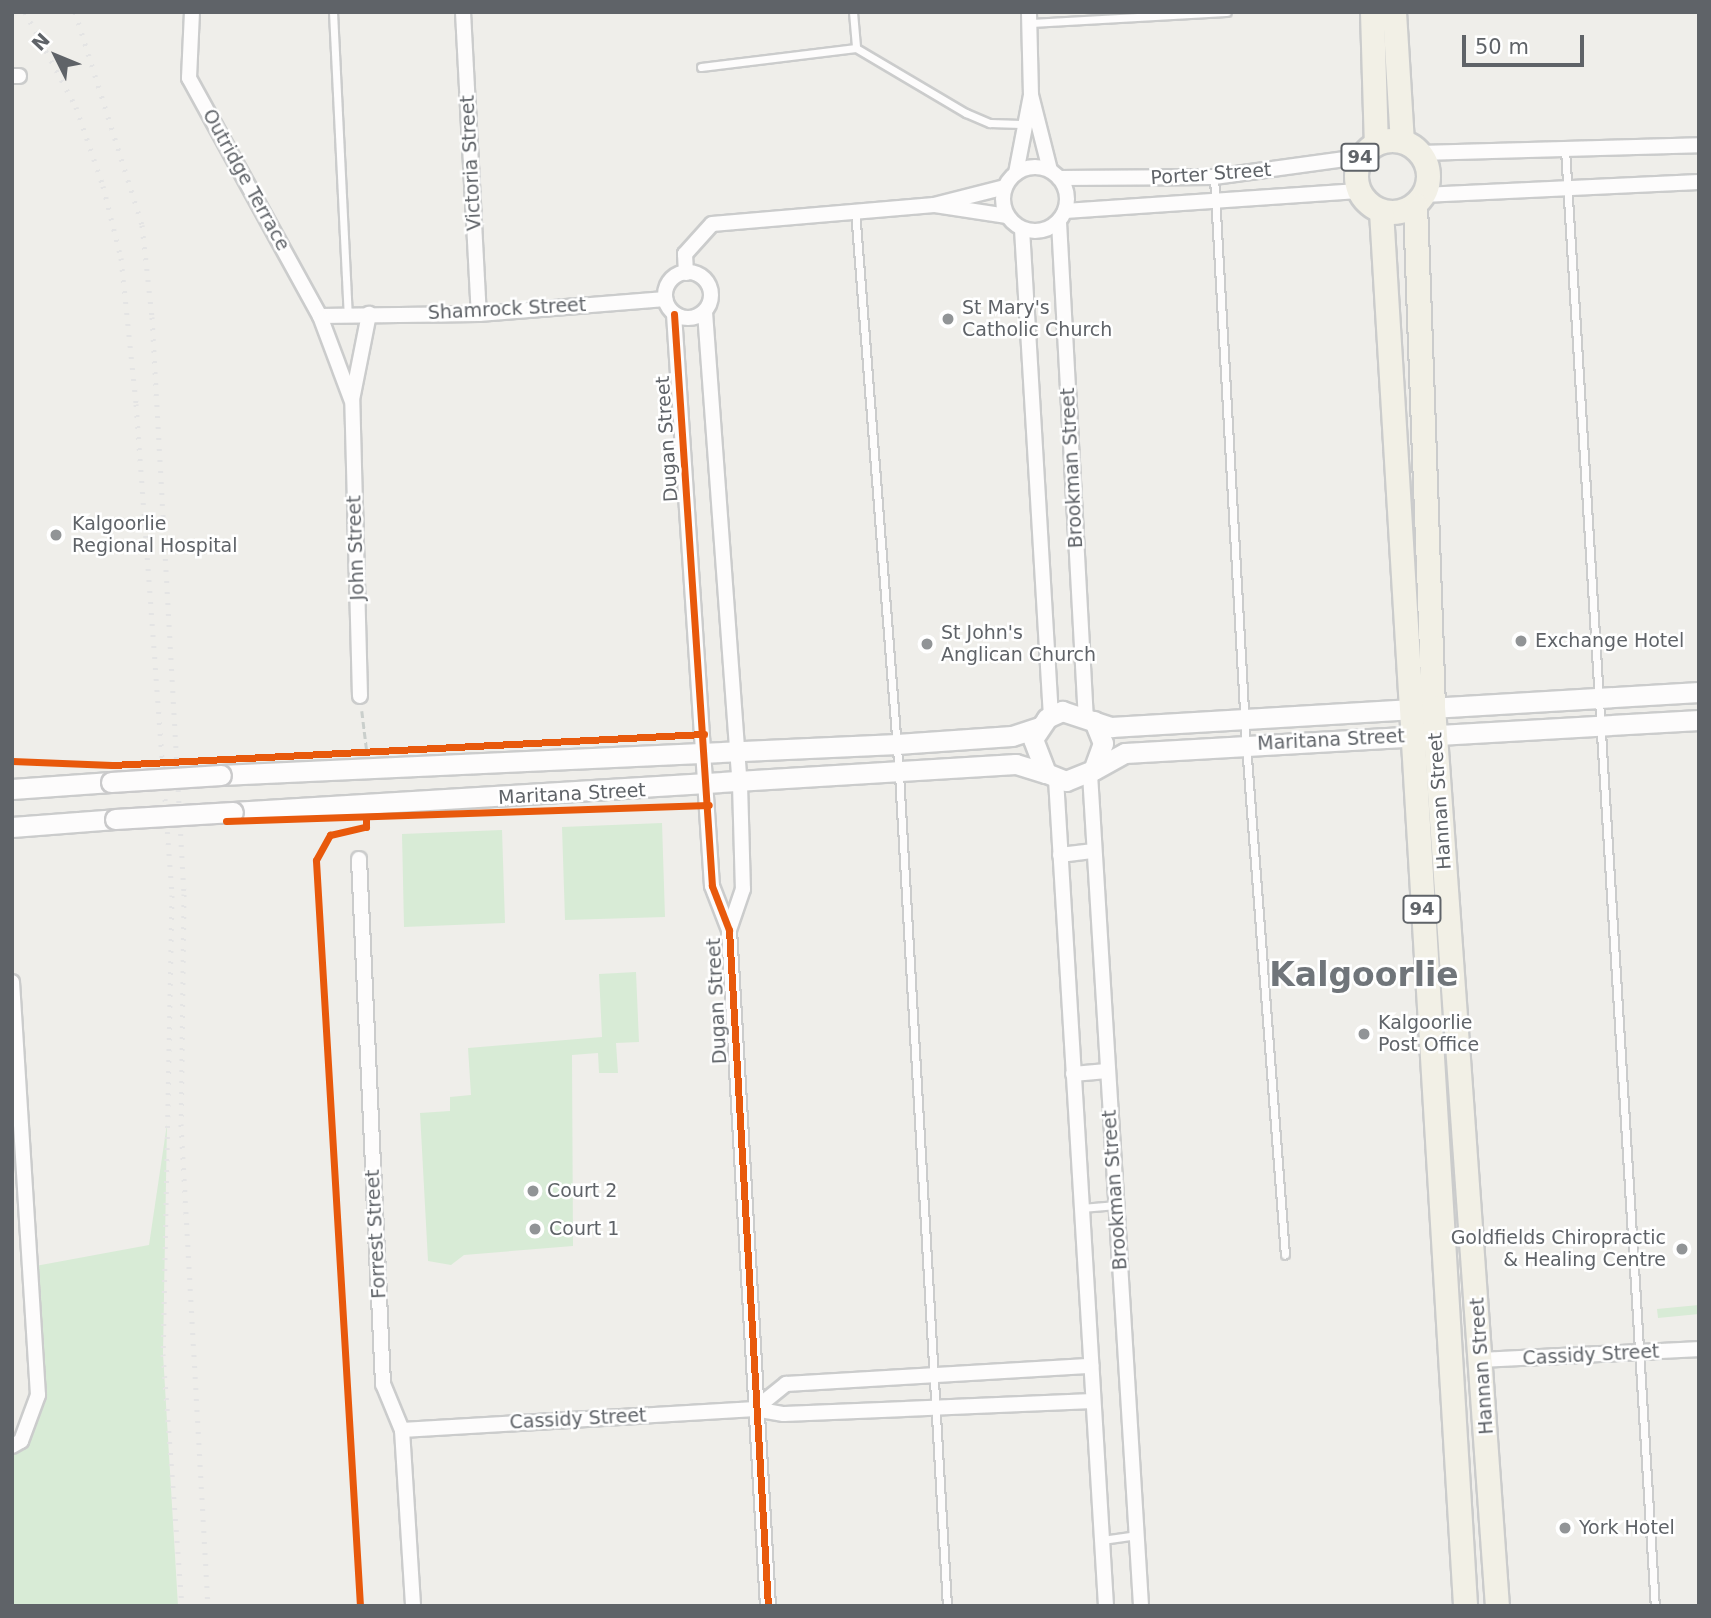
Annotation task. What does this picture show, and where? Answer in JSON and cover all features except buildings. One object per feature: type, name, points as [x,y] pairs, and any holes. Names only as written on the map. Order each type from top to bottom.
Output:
[{"type":"highway","name":"94","points":[[1372,12],[1368,150],[1358,191],[1381,211]]},
{"type":"highway","name":"94","points":[[1394,12],[1411,147],[1427,166],[1419,200]]},
{"type":"highway","name":"94","points":[[1368,150],[1411,147]]},
{"type":"highway","points":[[1381,211],[1419,200]]},
{"type":"highway","name":"Hannan Street","points":[[1419,200],[1433,707],[1482,1360],[1497,1606]]},
{"type":"highway","name":"Hannan Street","points":[[1381,211],[1410,735],[1465,1606]]},
{"type":"main road","name":"Maritana Street","points":[[1090,718],[1111,727],[1699,692]]},
{"type":"main road","points":[[1090,718],[1103,743],[1091,772],[1051,776],[1033,752],[1045,721],[1090,718]]},
{"type":"main road","name":"Maritana Street","points":[[1091,772],[1125,753],[1699,720]]},
{"type":"main road","name":"Maritana Street","points":[[12,789],[221,775],[706,755],[897,744],[1012,736],[1045,721]]},
{"type":"main road","name":"Maritana Street","points":[[12,827],[740,784],[1016,764],[1051,776]]},
{"type":"street","name":"Outridge Terrace","points":[[192,12],[189,78],[320,316]]},
{"type":"street","name":"Victoria Street","points":[[463,12],[479,314]]},
{"type":"street","points":[[934,205],[1007,216],[1022,229],[1037,232],[1062,216],[1055,174],[1031,95],[1029,18]]},
{"type":"street","points":[[686,273],[685,254],[712,224],[855,209],[934,205],[1005,187],[1016,173],[1021,124],[1031,95]]},
{"type":"street","points":[[1411,147],[1565,149],[1699,145]]},
{"type":"street","name":"Porter Street","points":[[1055,174],[1213,177],[1368,150]]},
{"type":"street","points":[[1016,173],[1055,174]]},
{"type":"street","points":[[1419,200],[1567,184],[1699,182]]},
{"type":"street","points":[[1005,187],[1007,216]]},
{"type":"street","name":"Porter Street","points":[[1062,216],[1358,191]]},
{"type":"street","name":"Brookman Street","points":[[1062,216],[1090,718]]},
{"type":"street","name":"Brookman Street","points":[[1022,229],[1045,721]]},
{"type":"street","points":[[686,273],[706,281],[710,302],[705,312],[690,319],[674,314],[665,299],[674,277],[686,273]]},
{"type":"street","name":"Shamrock Street","points":[[348,314],[479,314],[665,299]]},
{"type":"street","name":"Dugan Street","points":[[705,312],[740,784],[743,889],[729,930]]},
{"type":"street","points":[[320,316],[348,314]]},
{"type":"street","name":"John Street","points":[[360,696],[352,401],[369,314]]},
{"type":"street","name":"Dugan Street","points":[[674,314],[706,755],[712,886],[729,930],[768,1606]]},
{"type":"street","name":"John Street","points":[[320,316],[352,401]]},
{"type":"street","name":"Brookman Street","points":[[1091,772],[1141,1606]]},
{"type":"street","name":"Brookman Street","points":[[1051,776],[1060,855],[1106,1606]]},
{"type":"street","points":[[1060,855],[1094,851]]},
{"type":"street","name":"Forrest Street","points":[[359,859],[383,1384],[402,1430],[413,1606]]},
{"type":"street","points":[[12,982],[38,1395],[21,1441],[12,1446]]},
{"type":"street","points":[[1073,1074],[1107,1070]]},
{"type":"street","name":"Cassidy Street","points":[[1482,1360],[1699,1349]]},
{"type":"street","points":[[755,1409],[786,1384],[1091,1366]]},
{"type":"street","name":"Cassidy Street","points":[[402,1430],[755,1409],[785,1414],[1093,1401]]},
{"type":"lane","points":[[333,12],[348,314]]},
{"type":"lane","points":[[853,12],[856,48]]},
{"type":"lane","points":[[1029,18],[1227,12]]},
{"type":"lane","points":[[701,67],[856,48],[965,113],[990,123],[1021,124]]},
{"type":"lane","points":[[1565,149],[1655,1606]]},
{"type":"lane","points":[[1213,177],[1246,745],[1285,1255]]},
{"type":"lane","points":[[855,209],[899,774],[933,1408],[947,1606]]},
{"type":"lane","points":[[1082,1208],[1116,1205]]},
{"type":"lane","points":[[1102,1540],[1136,1535]]},
{"type":"path","points":[[360,696],[367,750]]},
{"type":"path","points":[[354,751],[381,749]]},
{"type":"green space","points":[[662,823],[665,917],[565,920],[562,827]]},
{"type":"green space","points":[[502,830],[505,923],[404,927],[402,834]]},
{"type":"green space","points":[[636,972],[639,1042],[616,1043],[618,1073],[599,1073],[598,1053],[572,1055],[573,1246],[464,1255],[451,1265],[428,1261],[420,1113],[450,1111],[450,1097],[471,1095],[468,1048],[602,1037],[599,974]]},
{"type":"green space","points":[[167,1124],[163,1354],[178,1606],[12,1606],[12,1446],[38,1395],[30,1267],[149,1245]]},
{"type":"green space","points":[[1699,1305],[1699,1314],[1658,1318],[1657,1309]]},
{"type":"railway","points":[[25,12],[76,107],[103,186],[121,258],[136,404],[172,895],[163,1354],[182,1606]]},
{"type":"railway","points":[[75,12],[142,225],[152,317],[184,894],[181,1124],[208,1606]]},
{"type":"cycle path","points":[[674,314],[712,886],[729,930],[768,1606]]},
{"type":"cycle path","points":[[12,761],[112,765],[704,734]]},
{"type":"cycle path","points":[[226,821],[709,805]]},
{"type":"cycle path","points":[[360,1606],[316,860],[330,835],[366,827],[366,817]]},
{"type":"place","name":"St Mary's Catholic Church","points":[[948,319]]},
{"type":"place","name":"Kalgoorlie Regional Hospital","points":[[56,535]]},
{"type":"place","name":"Exchange Hotel","points":[[1521,641]]},
{"type":"place","name":"St John's Anglican Church","points":[[927,644]]},
{"type":"place","name":"Kalgoorlie Post Office","points":[[1364,1034]]},
{"type":"place","name":"Court 2","points":[[533,1191]]},
{"type":"place","name":"Court 1","points":[[535,1229]]},
{"type":"place","name":"Goldfields Chiropractic & Healing Centre","points":[[1682,1249]]},
{"type":"place","name":"York Hotel","points":[[1565,1528]]},
{"type":"district","name":"Kalgoorlie","points":[[1364,975]]}]
